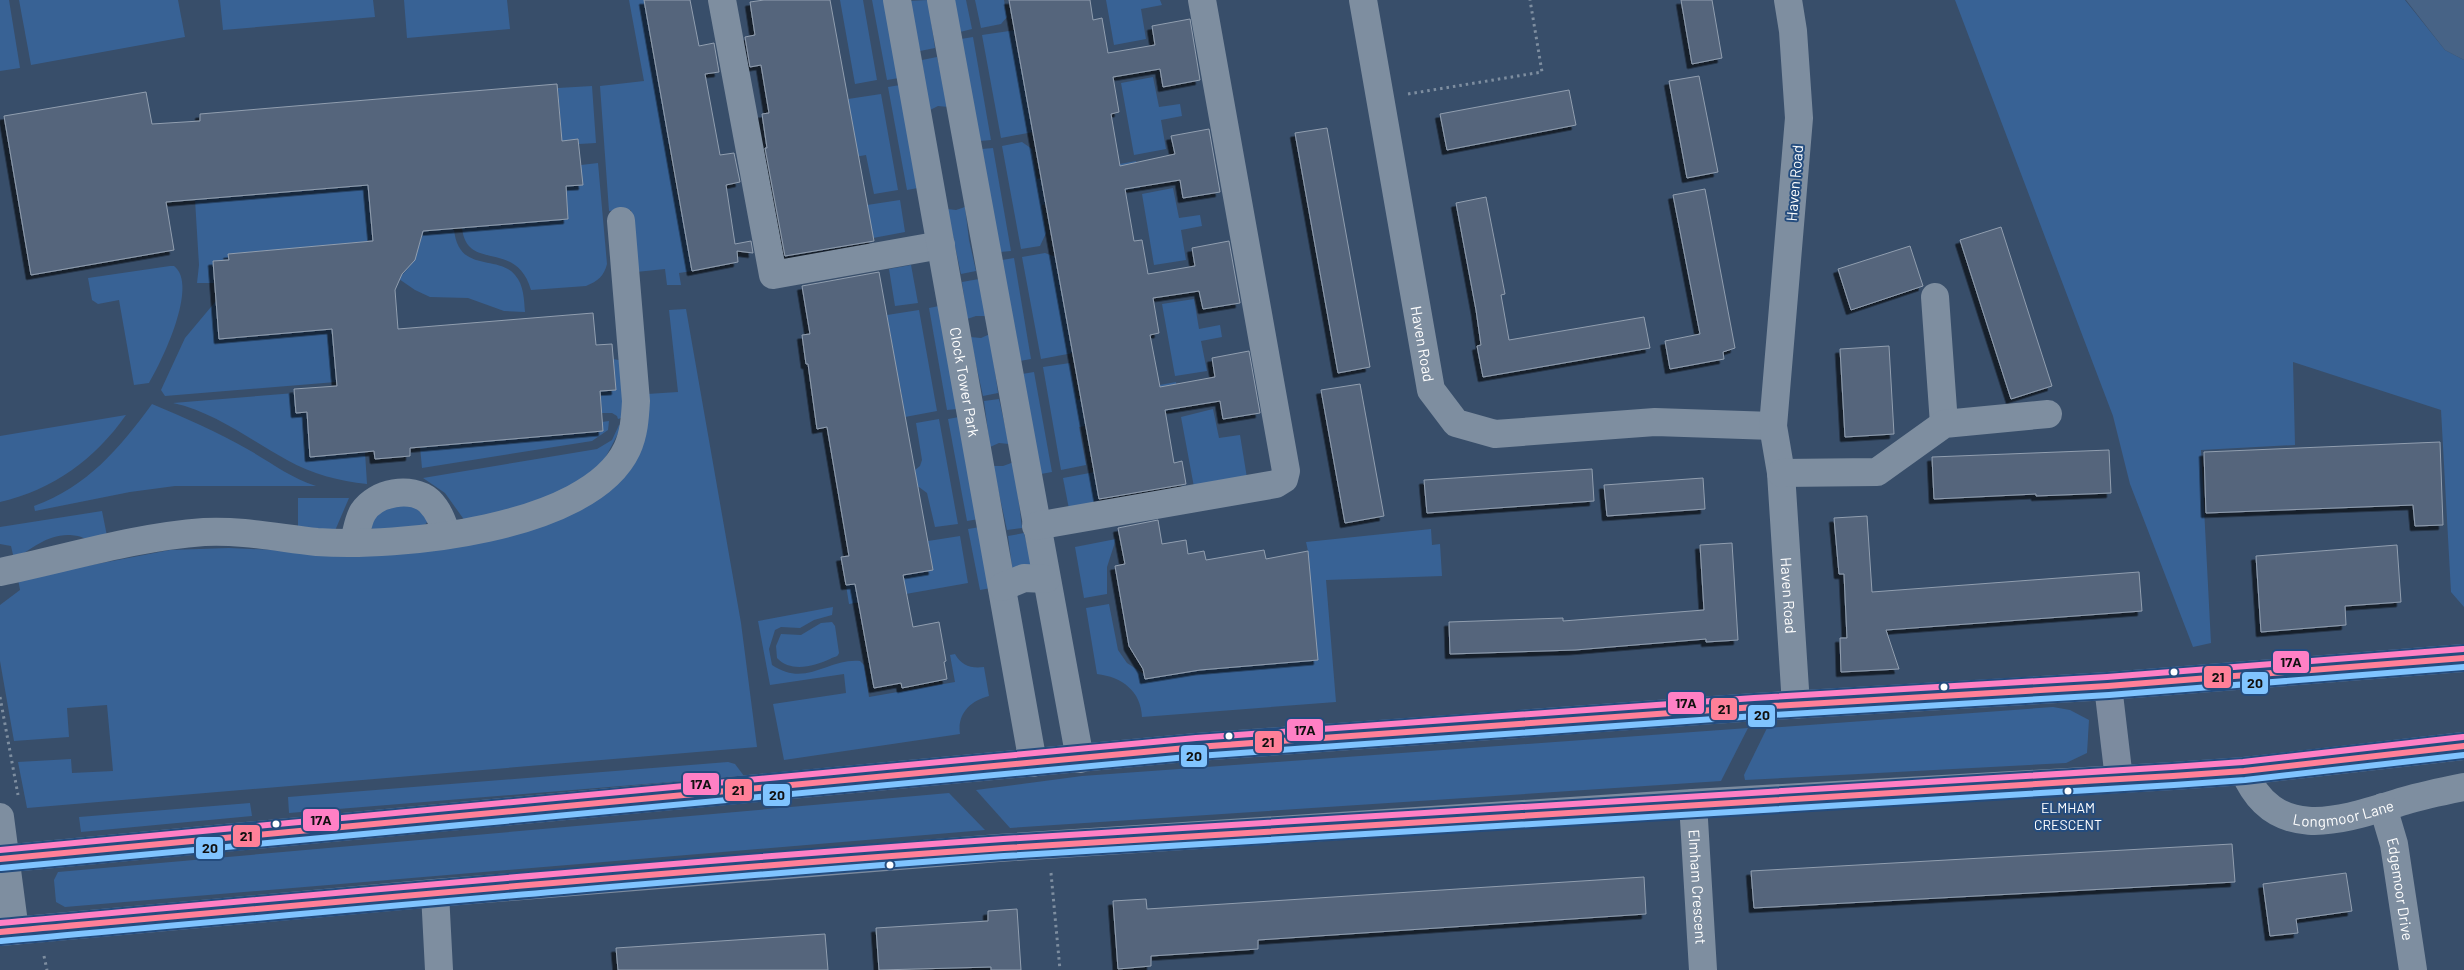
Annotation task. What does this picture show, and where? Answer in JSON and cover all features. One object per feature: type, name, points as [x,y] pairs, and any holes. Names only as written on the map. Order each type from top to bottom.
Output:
[{"type":"main road","points":[[2,842],[1033,763],[1216,746],[1796,705],[2108,686],[2464,658]]},
{"type":"main road","points":[[2108,686],[2119,779]]},
{"type":"main road","points":[[7,931],[434,893],[1048,845],[1693,803],[2244,771],[2464,746]]},
{"type":"street","points":[[722,0],[773,275],[941,245]]},
{"type":"street","name":"Clock Tower Park","points":[[897,0],[1033,763]]},
{"type":"street","points":[[940,0],[1080,759]]},
{"type":"street","points":[[1036,526],[1276,484],[1284,479],[1286,471],[1202,0]]},
{"type":"street","name":"Haven Road","points":[[1363,0],[1431,390],[1456,424],[1495,434],[1655,422],[1773,426]]},
{"type":"street","name":"Haven Road","points":[[1788,0],[1794,31],[1799,118],[1773,426],[1781,473],[1796,705]]},
{"type":"street","points":[[919,122],[938,112],[961,113]]},
{"type":"street","points":[[934,204],[956,204],[976,197]]},
{"type":"street","points":[[0,572],[166,536],[199,533],[267,534],[318,542],[447,535],[484,531],[509,524],[571,500],[596,484],[614,468],[627,450],[635,428],[636,401],[622,221]]},
{"type":"street","points":[[1935,297],[1944,424]]},
{"type":"street","points":[[956,331],[999,324]]},
{"type":"street","points":[[1781,473],[1877,472],[1944,424],[2048,414]]},
{"type":"street","points":[[979,458],[1022,450]]},
{"type":"street","points":[[354,541],[362,513],[368,505],[380,497],[392,493],[406,493],[428,500],[441,517],[447,535]]},
{"type":"street","points":[[1002,587],[1024,578],[1046,579]]},
{"type":"street","name":"Longmoor Lane","points":[[2244,771],[2252,789],[2259,797],[2285,815],[2311,821],[2340,820],[2383,807],[2464,787]]},
{"type":"street","name":"Elmham Crescent","points":[[1693,803],[1703,970]]},
{"type":"street","name":"Edgemoor Drive","points":[[2383,807],[2394,844],[2413,970]]},
{"type":"street","points":[[2,842],[7,931]]},
{"type":"street","points":[[434,893],[439,970]]},
{"type":"path","points":[[1380,98],[1542,72],[1530,0]]},
{"type":"path","points":[[0,697],[18,797]]},
{"type":"path","points":[[1048,845],[1060,970]]},
{"type":"shaded area","points":[[0,0],[9,0],[20,68],[0,71]]},
{"type":"shaded area","points":[[19,0],[178,0],[185,37],[31,65]]},
{"type":"shaded area","points":[[220,0],[373,0],[375,17],[223,30]]},
{"type":"shaded area","points":[[404,0],[507,0],[510,29],[407,38]]},
{"type":"shaded area","points":[[629,0],[644,0],[646,11],[675,7],[678,30],[649,35],[662,101],[691,97],[698,139],[668,145],[681,214],[711,208],[714,228],[685,233],[692,271],[679,273],[681,285],[667,285],[665,269],[636,272],[631,210],[609,211],[600,86],[644,81]]},
{"type":"shaded area","points":[[840,0],[863,0],[877,80],[855,84]]},
{"type":"shaded area","points":[[872,0],[884,0],[899,78],[887,80]]},
{"type":"shaded area","points":[[928,0],[935,48],[920,51],[908,1]]},
{"type":"shaded area","points":[[954,0],[966,0],[972,29],[960,32]]},
{"type":"shaded area","points":[[975,0],[1004,0],[1007,17],[1001,24],[981,28]]},
{"type":"shaded area","points":[[1106,0],[1160,0],[1162,5],[1141,9],[1146,39],[1114,45]]},
{"type":"shaded area","points":[[1955,0],[2405,0],[2445,50],[2464,60],[2464,607],[2451,592],[2441,410],[2293,362],[2295,445],[2201,450],[2211,643],[2193,647],[2130,484],[2113,416]]},
{"type":"shaded area","points":[[2406,0],[2464,0],[2464,60],[2445,50]]},
{"type":"shaded area","points":[[1016,30],[1017,34],[1014,34],[1020,62],[1106,47],[1033,132],[1001,138],[982,35]]},
{"type":"shaded area","points":[[973,37],[991,140],[980,141],[961,39]]},
{"type":"shaded area","points":[[937,57],[949,107],[938,106],[928,111],[922,60]]},
{"type":"shaded area","points":[[1153,77],[1159,107],[1180,104],[1182,116],[1161,120],[1166,149],[1134,155],[1121,83]]},
{"type":"shaded area","points":[[900,85],[918,188],[907,190],[888,87]]},
{"type":"shaded area","points":[[592,86],[596,143],[579,144],[578,139],[562,141],[558,88]]},
{"type":"shaded area","points":[[881,94],[898,190],[874,194],[866,155],[805,166],[848,99]]},
{"type":"shaded area","points":[[1022,142],[1032,149],[1037,179],[1136,161],[1141,188],[1042,205],[1046,233],[1040,246],[1021,249],[1002,146]]},
{"type":"shaded area","points":[[993,148],[1011,251],[1000,252],[982,149]]},
{"type":"shaded area","points":[[598,163],[607,264],[600,278],[594,282],[586,286],[531,290],[524,274],[515,265],[504,259],[482,254],[473,249],[466,241],[462,228],[568,219],[566,186],[581,165]]},
{"type":"shaded area","points":[[193,167],[207,199],[368,185],[373,241],[228,254],[229,260],[213,261],[214,283],[197,283],[199,265]]},
{"type":"shaded area","points":[[1173,188],[1179,218],[1200,215],[1202,226],[1181,230],[1186,260],[1154,265],[1142,194]]},
{"type":"shaded area","points":[[900,200],[905,232],[873,238],[867,205]]},
{"type":"shaded area","points":[[965,207],[969,240],[976,271],[961,274],[947,209],[956,210]]},
{"type":"shaded area","points":[[454,229],[457,243],[463,252],[471,258],[499,265],[515,275],[522,288],[525,312],[504,311],[468,298],[430,297],[399,279],[414,257],[419,246],[421,231]]},
{"type":"shaded area","points":[[1045,253],[1056,257],[1061,284],[1147,268],[1153,306],[1067,320],[1073,353],[1041,359],[1022,257]]},
{"type":"shaded area","points":[[1014,258],[1031,359],[1020,361],[1002,260]]},
{"type":"shaded area","points":[[911,265],[918,303],[895,306],[889,269]]},
{"type":"shaded area","points":[[174,266],[181,276],[181,306],[176,323],[162,358],[149,383],[134,385],[119,300],[98,304],[92,300],[88,278]]},
{"type":"shaded area","points":[[979,279],[987,316],[976,316],[967,319],[962,282]]},
{"type":"shaded area","points":[[1194,299],[1199,329],[1220,325],[1222,337],[1201,341],[1207,371],[1175,376],[1162,304]]},
{"type":"shaded area","points":[[216,301],[219,339],[332,329],[336,382],[165,396],[161,390],[185,338]]},
{"type":"shaded area","points":[[939,306],[957,409],[947,410],[929,308]]},
{"type":"shaded area","points":[[686,309],[741,623],[757,747],[27,808],[18,762],[71,759],[72,773],[113,771],[107,705],[67,708],[69,737],[14,741],[0,661],[0,605],[20,590],[18,579],[170,550],[229,548],[365,554],[620,480],[640,450],[645,431],[647,394],[678,392],[669,310]]},
{"type":"shaded area","points":[[919,310],[937,411],[905,417],[900,385],[815,401],[808,364],[893,349],[887,315]]},
{"type":"shaded area","points":[[990,334],[998,393],[983,396],[970,337],[981,338]]},
{"type":"shaded area","points":[[613,359],[624,361],[624,417],[618,419],[612,413],[602,413],[600,391],[616,390]]},
{"type":"shaded area","points":[[1070,363],[1077,400],[1176,382],[1180,409],[1079,427],[1086,465],[1061,470],[1043,367]]},
{"type":"shaded area","points":[[1034,372],[1052,472],[1041,474],[1022,374]]},
{"type":"shaded area","points":[[295,393],[296,413],[307,412],[310,456],[365,452],[367,484],[336,479],[306,469],[218,420],[188,407],[173,403]]},
{"type":"shaded area","points":[[999,399],[1009,444],[999,443],[990,447],[984,401]]},
{"type":"shaded area","points":[[152,404],[225,437],[290,475],[316,486],[175,486],[130,492],[35,511],[34,506],[70,488],[101,464],[128,436]]},
{"type":"shaded area","points":[[1213,409],[1219,438],[1240,435],[1247,478],[1194,487],[1181,417]]},
{"type":"shaded area","points":[[126,415],[101,445],[71,470],[38,490],[0,502],[0,436]]},
{"type":"shaded area","points":[[959,417],[979,519],[967,521],[948,419]]},
{"type":"shaded area","points":[[939,419],[958,524],[935,527],[927,493],[919,487],[909,488],[915,470],[920,466],[922,460],[916,423]]},
{"type":"shaded area","points":[[609,421],[608,430],[592,441],[422,468],[420,447],[603,431],[602,422]]},
{"type":"shaded area","points":[[619,425],[622,426],[602,464],[555,497],[465,521],[445,493],[423,478],[597,449],[612,440]]},
{"type":"shaded area","points":[[1014,462],[1022,528],[1007,530],[993,466],[1003,466]]},
{"type":"shaded area","points":[[1095,472],[1100,505],[1069,509],[1063,478]]},
{"type":"shaded area","points":[[298,498],[349,498],[334,533],[298,527]]},
{"type":"shaded area","points":[[413,503],[428,521],[424,526],[374,530],[371,528],[377,509]]},
{"type":"shaded area","points":[[102,511],[107,536],[100,539],[90,540],[62,535],[40,543],[14,559],[11,546],[0,544],[0,527]]},
{"type":"shaded area","points":[[980,527],[991,588],[980,590],[968,529]]},
{"type":"shaded area","points":[[1431,529],[1432,545],[1440,544],[1442,576],[1326,580],[1336,702],[1142,717],[1138,700],[1128,687],[1114,678],[1097,674],[1086,608],[1109,604],[1118,650],[1127,663],[1150,678],[1200,670],[1308,551],[1306,542]]},
{"type":"shaded area","points":[[1024,533],[1034,571],[1013,574],[1008,536]]},
{"type":"shaded area","points":[[960,536],[968,583],[849,604],[846,585],[933,570],[928,541]]},
{"type":"shaded area","points":[[1116,539],[1107,567],[1107,594],[1084,598],[1075,547]]},
{"type":"shaded area","points":[[833,607],[832,615],[814,620],[800,628],[781,627],[775,630],[769,649],[772,665],[796,674],[848,661],[860,661],[864,665],[869,697],[955,682],[950,655],[955,654],[960,661],[967,665],[984,667],[989,696],[976,701],[966,709],[961,720],[960,734],[784,760],[773,704],[846,693],[844,674],[770,685],[758,621]]},
{"type":"shaded area","points":[[832,622],[835,626],[839,653],[837,656],[803,667],[783,663],[777,658],[776,646],[781,634],[801,635],[821,623]]},
{"type":"shaded area","points":[[2053,707],[2070,710],[2089,720],[2087,753],[2066,763],[1745,780],[1744,775],[1767,728]]},
{"type":"shaded area","points":[[1748,728],[1721,781],[1010,828],[976,790],[1082,776]]},
{"type":"shaded area","points":[[728,762],[735,764],[744,776],[289,813],[288,797]]},
{"type":"shaded area","points":[[949,793],[985,830],[65,907],[56,902],[54,880],[58,872]]},
{"type":"shaded area","points":[[250,803],[252,816],[81,832],[79,817]]},
{"type":"building","points":[[644,0],[690,0],[699,46],[714,43],[719,72],[705,74],[720,155],[734,153],[740,182],[726,185],[735,244],[751,241],[753,253],[737,251],[738,262],[692,271]]},
{"type":"building","points":[[764,0],[830,0],[874,241],[785,256],[765,148],[767,148],[762,114],[769,113],[761,65],[750,67],[745,37],[755,35],[750,2]]},
{"type":"building","points":[[1009,0],[1090,0],[1093,20],[1102,18],[1108,53],[1155,45],[1152,26],[1190,19],[1200,80],[1163,87],[1160,69],[1113,77],[1119,112],[1111,114],[1120,166],[1175,154],[1171,136],[1209,129],[1220,192],[1183,198],[1180,180],[1125,189],[1134,241],[1142,240],[1148,274],[1195,266],[1192,248],[1229,241],[1240,303],[1203,309],[1199,291],[1153,298],[1159,333],[1150,335],[1160,387],[1215,377],[1212,358],[1249,351],[1260,413],[1223,419],[1220,401],[1165,410],[1174,463],[1182,461],[1186,484],[1099,499]]},
{"type":"building","points":[[1681,0],[1712,0],[1722,58],[1692,64]]},
{"type":"building","points":[[1699,76],[1718,172],[1687,178],[1669,81]]},
{"type":"building","points":[[557,84],[562,141],[578,139],[583,185],[566,186],[568,219],[423,231],[415,260],[402,274],[395,290],[398,329],[593,313],[596,345],[612,344],[616,390],[600,391],[603,431],[410,448],[410,456],[375,459],[374,451],[310,457],[307,412],[296,413],[294,389],[337,386],[332,329],[219,339],[213,261],[229,260],[228,254],[373,241],[368,185],[166,202],[174,250],[31,275],[4,116],[146,92],[152,124],[200,121],[200,114]]},
{"type":"building","points":[[1569,90],[1576,125],[1447,150],[1440,114]]},
{"type":"building","points":[[1327,128],[1370,367],[1338,373],[1295,133]]},
{"type":"building","points":[[1705,189],[1735,348],[1723,352],[1724,359],[1670,369],[1665,341],[1700,334],[1673,195]]},
{"type":"building","points":[[1486,197],[1505,294],[1501,295],[1509,340],[1644,317],[1650,348],[1483,377],[1477,346],[1481,345],[1476,310],[1456,203]]},
{"type":"building","points":[[2001,227],[2052,386],[2011,399],[1960,240]]},
{"type":"building","points":[[1910,246],[1923,286],[1851,310],[1838,269]]},
{"type":"building","points":[[879,272],[933,570],[903,575],[913,627],[939,622],[946,661],[944,662],[947,679],[902,688],[901,683],[874,688],[855,584],[846,585],[841,557],[849,556],[827,427],[817,429],[802,335],[810,334],[802,286]]},
{"type":"building","points":[[1889,346],[1894,434],[1845,437],[1840,349]]},
{"type":"building","points":[[1360,384],[1384,516],[1345,523],[1321,390]]},
{"type":"building","points":[[2440,442],[2443,525],[2415,526],[2413,505],[2206,513],[2204,452]]},
{"type":"building","points":[[2109,450],[2111,493],[2036,496],[2036,494],[1934,499],[1932,457]]},
{"type":"building","points":[[1592,469],[1594,501],[1427,513],[1424,480]]},
{"type":"building","points":[[1703,478],[1705,509],[1607,516],[1604,485]]},
{"type":"building","points":[[1867,516],[1872,592],[2139,572],[2142,611],[1886,630],[1899,669],[1841,672],[1840,638],[1847,638],[1844,574],[1839,574],[1834,518]]},
{"type":"building","points":[[1158,520],[1162,544],[1186,540],[1188,554],[1204,551],[1206,560],[1264,550],[1266,559],[1308,551],[1318,660],[1200,670],[1145,679],[1143,669],[1129,646],[1115,566],[1125,564],[1118,528]]},
{"type":"building","points":[[1732,543],[1738,640],[1706,642],[1706,639],[1575,650],[1450,654],[1449,622],[1563,618],[1563,621],[1704,610],[1700,545]]},
{"type":"building","points":[[2397,545],[2401,602],[2345,606],[2346,625],[2261,632],[2256,556]]},
{"type":"building","points":[[2232,844],[2235,882],[1754,908],[1751,871]]},
{"type":"building","points":[[2346,873],[2352,911],[2296,919],[2298,933],[2270,936],[2263,884]]},
{"type":"building","points":[[1644,877],[1646,914],[1258,940],[1258,949],[1151,956],[1151,966],[1118,969],[1113,901],[1146,899],[1147,909]]},
{"type":"building","points":[[1017,909],[1021,970],[991,970],[991,967],[879,970],[876,928],[988,921],[988,911]]},
{"type":"building","points":[[825,934],[828,970],[618,970],[616,948]]},
{"type":"transit line","name":"17A","points":[[0,850],[1196,738],[1754,698],[2107,677],[2463,649]]},
{"type":"transit line","name":"21","points":[[0,859],[1197,747],[1755,707],[2108,686],[2464,658]]},
{"type":"transit line","name":"20","points":[[1,868],[1198,756],[1756,716],[2109,695],[2464,667]]},
{"type":"transit line","name":"17A","points":[[0,923],[502,878],[878,848],[1442,810],[2172,767],[2243,762],[2463,737]]},
{"type":"transit line","name":"21","points":[[0,932],[502,887],[878,857],[1442,819],[2173,776],[2244,771],[2464,746]]},
{"type":"transit line","name":"20","points":[[1,941],[502,896],[879,865],[1443,828],[2174,785],[2245,780],[2464,755]]},
{"type":"place","name":"ELMHAM CRESCENT","points":[[2068,791]]}]
